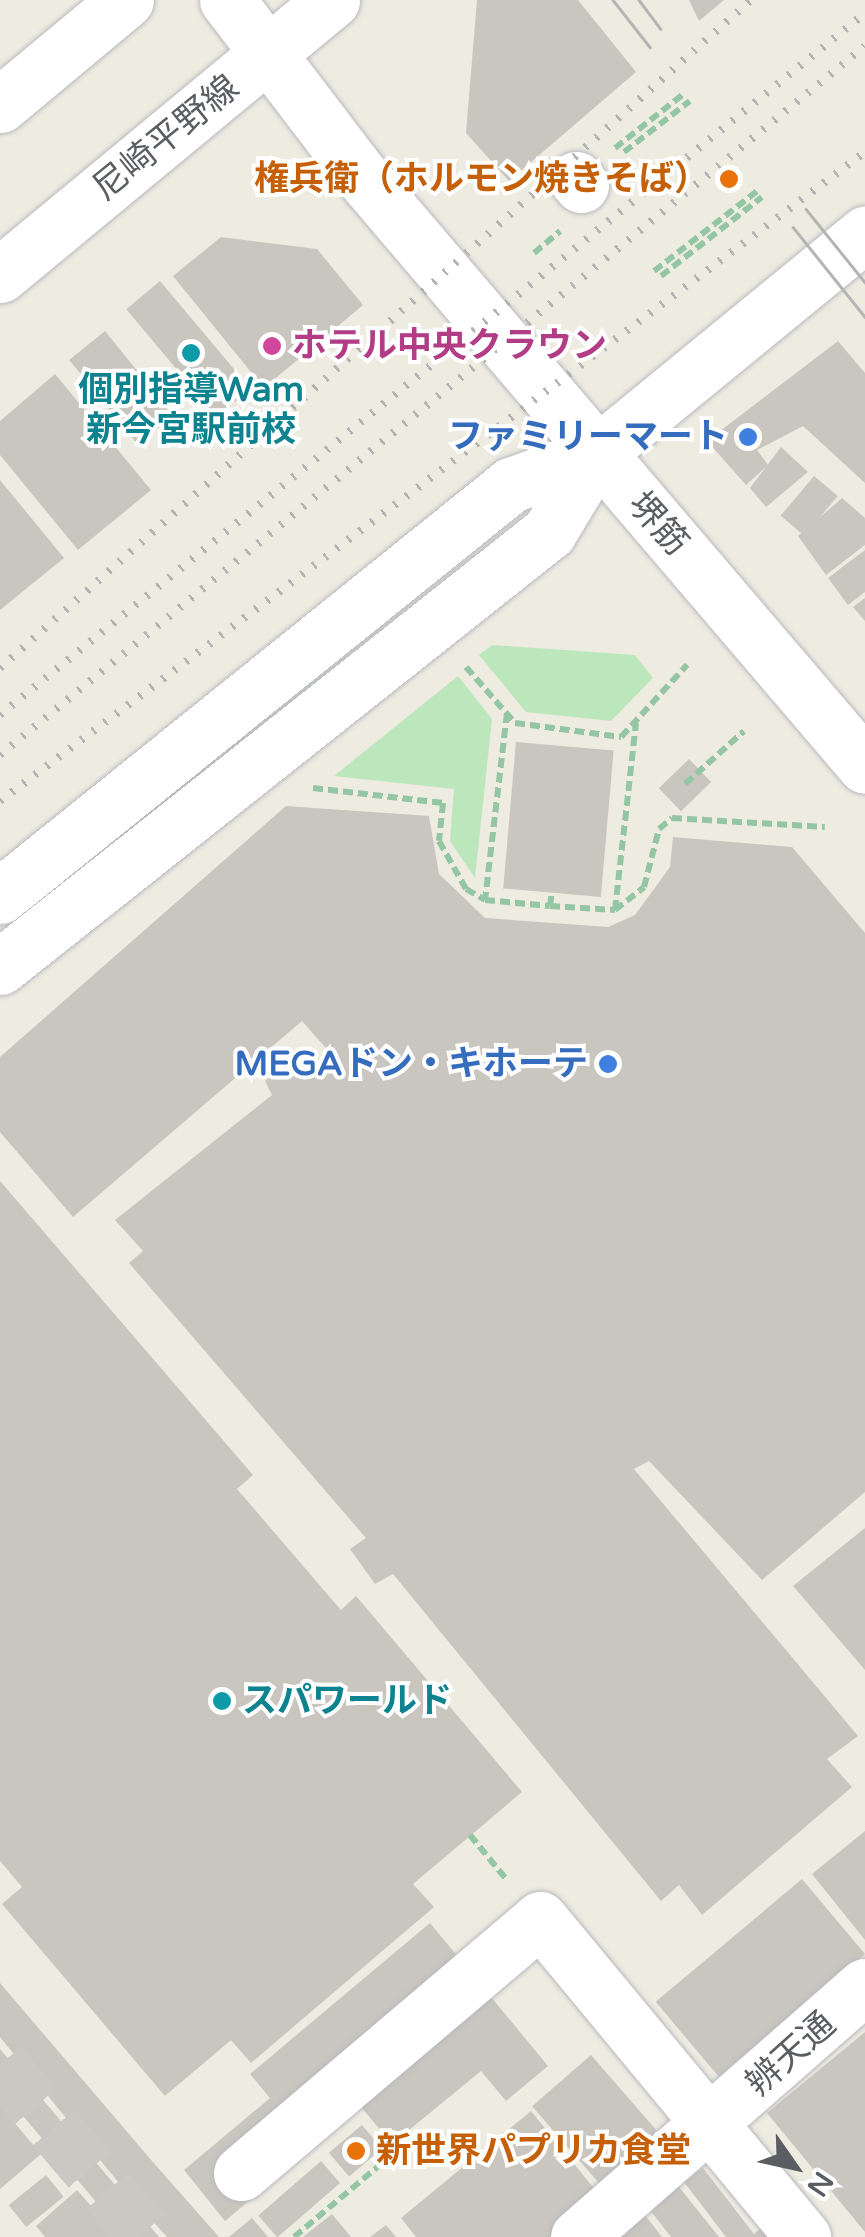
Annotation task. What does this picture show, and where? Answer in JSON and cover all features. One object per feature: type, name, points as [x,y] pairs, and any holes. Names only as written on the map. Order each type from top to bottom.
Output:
[{"type":"street","points":[[0,104],[126,0]]},
{"type":"street","name":"堺筋","points":[[227,0],[596,454],[865,766]]},
{"type":"street","name":"尼崎平野線","points":[[0,275],[332,0]]},
{"type":"street","points":[[0,896],[512,486],[596,454],[865,234]]},
{"type":"street","points":[[0,967],[549,532],[596,454]]},
{"type":"street","points":[[241,2174],[540,1920],[802,2237]]},
{"type":"street","name":"辨天通","points":[[578,2237],[712,2124],[865,1986]]},
{"type":"path","points":[[578,182],[688,97],[633,144]]},
{"type":"path","points":[[658,273],[759,194]]},
{"type":"path","points":[[462,662],[516,723],[621,736],[687,665]]},
{"type":"path","points":[[485,900],[507,713]]},
{"type":"path","points":[[615,910],[636,723]]},
{"type":"path","points":[[686,784],[744,731]]},
{"type":"path","points":[[300,786],[443,803],[438,842],[466,889],[485,900],[550,906],[615,910],[644,887],[659,829],[672,818],[824,827]]},
{"type":"path","points":[[550,906],[552,892]]},
{"type":"path","points":[[294,2237],[381,2164]]},
{"type":"green space","points":[[492,645],[635,655],[653,678],[611,721],[526,712],[479,655]]},
{"type":"green space","points":[[458,676],[492,719],[475,878],[450,841],[454,789],[334,776]]},
{"type":"building","points":[[477,0],[578,0],[636,72],[509,181],[466,133]]},
{"type":"building","points":[[689,0],[724,0],[699,21]]},
{"type":"building","name":"ホテル中央クラウン","points":[[221,237],[317,249],[363,305],[264,388],[173,276]]},
{"type":"building","name":"個別指導Wam 新今宮駅前校","points":[[160,281],[251,389],[217,417],[126,309]]},
{"type":"building","points":[[105,331],[174,416],[138,445],[69,360]]},
{"type":"building","points":[[838,341],[865,373],[865,483],[803,426],[757,450],[768,465],[746,485],[707,441]]},
{"type":"building","points":[[55,374],[151,490],[78,550],[0,455],[0,421]]},
{"type":"building","points":[[781,447],[808,472],[766,507],[750,488]]},
{"type":"building","points":[[814,476],[838,496],[804,536],[781,516]]},
{"type":"building","points":[[0,480],[64,558],[0,610]]},
{"type":"building","points":[[842,498],[865,518],[865,545],[826,575],[798,536]]},
{"type":"building","points":[[865,550],[865,592],[848,605],[828,578]]},
{"type":"building","points":[[865,598],[865,621],[853,607]]},
{"type":"building","points":[[516,742],[614,751],[601,897],[503,888]]},
{"type":"building","points":[[689,759],[711,782],[681,811],[659,788]]},
{"type":"building","points":[[286,806],[429,816],[439,874],[485,918],[608,927],[635,915],[670,867],[673,837],[792,847],[865,933],[865,1492],[762,1580],[649,1461],[634,1469],[858,1736],[827,1759],[852,1787],[702,1915],[679,1885],[661,1901],[393,1574],[375,1584],[350,1549],[366,1538],[129,1263],[143,1251],[115,1220],[272,1095],[265,1081],[298,1054],[315,1071],[333,1056],[302,1021],[73,1217],[0,1132],[0,1057]]},
{"type":"building","name":"スパワールド","points":[[0,1181],[253,1475],[237,1489],[341,1610],[356,1596],[522,1792],[413,1884],[434,1907],[251,2063],[231,2040],[165,2096],[2,1904],[22,1887],[0,1861]]},
{"type":"building","points":[[865,1528],[865,1670],[793,1586]]},
{"type":"building","points":[[865,1831],[865,1940],[812,1874]]},
{"type":"building","points":[[802,1879],[865,1954],[719,2077],[656,2002]]},
{"type":"building","points":[[430,1923],[548,2066],[506,2101],[481,2071],[392,2144],[361,2107],[225,2221],[184,2170],[270,2098],[250,2074]]},
{"type":"building","points":[[0,1983],[219,2237],[167,2237],[123,2188],[0,2037]]},
{"type":"building","points":[[865,2032],[865,2232],[767,2113]]},
{"type":"building","points":[[0,2049],[159,2237],[126,2237],[0,2089]]},
{"type":"building","points":[[591,2055],[664,2140],[606,2191],[532,2106]]},
{"type":"building","points":[[0,2106],[41,2154],[0,2189]]},
{"type":"building","points":[[531,2111],[601,2197],[552,2237],[416,2237],[401,2218]]},
{"type":"building","name":"新世界パプリカ食堂","points":[[362,2125],[382,2149],[349,2176],[329,2153]]},
{"type":"building","points":[[321,2161],[340,2183],[278,2237],[258,2215]]},
{"type":"building","points":[[703,2168],[754,2234],[762,2227],[770,2237],[726,2237],[684,2182]]},
{"type":"building","points":[[46,2175],[64,2197],[26,2227],[9,2205]]},
{"type":"building","points":[[675,2182],[719,2237],[671,2237],[646,2205]]},
{"type":"building","points":[[77,2190],[118,2237],[45,2237],[36,2226]]},
{"type":"building","points":[[641,2210],[662,2237],[608,2237]]},
{"type":"building","points":[[332,2214],[351,2237],[303,2237]]},
{"type":"building","points":[[252,2218],[268,2237],[229,2237]]},
{"type":"building","points":[[386,2225],[396,2237],[370,2237]]},
{"type":"tunnel","points":[[0,2064],[147,2237]]},
{"type":"tram line","points":[[613,0],[650,47]]},
{"type":"tram line","points":[[639,0],[661,29]]},
{"type":"tram line","points":[[806,209],[865,282]]},
{"type":"tram line","points":[[793,227],[865,317]]},
{"type":"railway","points":[[0,668],[751,0]]},
{"type":"railway","points":[[0,715],[865,13]]},
{"type":"railway","points":[[0,755],[865,46]]},
{"type":"railway","points":[[0,801],[865,152]]},
{"type":"place","name":"権兵衛（ホルモン焼きそば）","points":[[729,179]]},
{"type":"place","name":"ホテル中央クラウン","points":[[272,346]]},
{"type":"place","name":"個別指導Wam 新今宮駅前校","points":[[191,353]]},
{"type":"place","name":"ファミリーマート","points":[[748,437]]},
{"type":"place","name":"MEGAドン・キホーテ","points":[[608,1064]]},
{"type":"place","name":"スパワールド","points":[[222,1701]]},
{"type":"place","name":"新世界パプリカ食堂","points":[[356,2151]]}]
